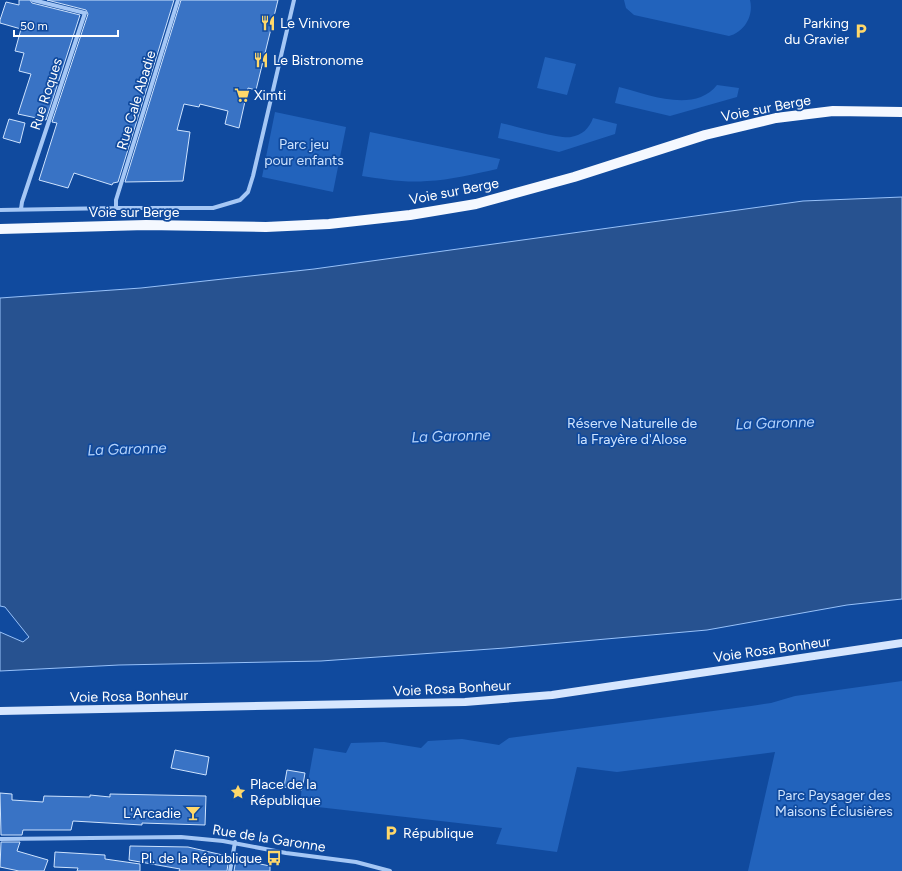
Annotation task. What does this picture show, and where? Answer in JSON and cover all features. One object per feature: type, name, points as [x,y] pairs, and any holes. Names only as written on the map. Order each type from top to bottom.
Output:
[{"type":"main road","name":"Voie sur Berge","points":[[0,229],[146,225],[282,226],[329,224],[410,215],[484,202],[574,177],[706,135],[776,118],[833,111],[902,112]]},
{"type":"street","name":"Rue Roques","points":[[21,209],[22,202],[85,13],[33,0]]},
{"type":"street","name":"Rue Cale Abadie","points":[[116,208],[116,200],[178,0]]},
{"type":"street","points":[[0,210],[212,208],[240,200],[248,192],[253,179],[294,0]]},
{"type":"street","name":"Voie Rosa Bonheur","points":[[0,711],[465,702],[552,695],[902,643]]},
{"type":"street","name":"Rue de la Garonne","points":[[0,839],[150,836],[181,837],[235,842],[275,852],[356,862],[390,871]]},
{"type":"street","points":[[230,871],[235,842]]},
{"type":"green space","points":[[624,0],[750,0],[751,12],[743,27],[739,31],[729,36],[634,15],[626,8]]},
{"type":"green space","points":[[545,57],[576,64],[567,95],[537,88]]},
{"type":"green space","points":[[717,85],[739,88],[737,97],[670,116],[615,103],[619,87],[670,100],[683,100],[696,99],[707,94]]},
{"type":"green space","name":"Parc jeu pour enfants","points":[[275,112],[346,127],[333,192],[262,177]]},
{"type":"green space","points":[[593,118],[617,124],[615,134],[559,152],[498,138],[501,123],[548,134],[571,137],[579,135],[585,131]]},
{"type":"green space","points":[[370,132],[500,159],[497,169],[445,179],[411,181],[362,176]]},
{"type":"green space","name":"Parc Paysager des Maisons Éclusières","points":[[902,681],[902,871],[748,871],[775,752],[617,772],[577,767],[557,852],[496,844],[502,828],[300,805],[302,786],[307,787],[314,748],[346,753],[351,743],[384,742],[421,748],[428,741],[462,739],[499,745],[509,738],[751,706],[771,703],[795,696]]},
{"type":"water","name":"Réserve Naturelle de la Frayère d'Alose","points":[[902,197],[902,599],[847,605],[707,630],[505,648],[321,661],[119,665],[0,671],[0,632],[23,642],[29,637],[5,607],[0,606],[0,298],[141,288],[314,269],[803,201]]},
{"type":"building","points":[[19,0],[30,0],[32,3],[80,15],[46,120],[18,114],[31,74],[19,71],[24,53],[15,51],[21,29],[0,23],[0,20],[6,2],[19,5]]},
{"type":"building","points":[[47,0],[174,0],[118,182],[113,183],[112,185],[74,173],[68,188],[39,180],[57,123],[52,122],[88,14],[86,10]]},
{"type":"building","points":[[181,0],[278,0],[256,90],[248,88],[239,128],[225,124],[228,111],[200,104],[199,107],[184,104],[177,130],[190,132],[183,181],[125,182]]},
{"type":"building","points":[[9,119],[25,123],[20,143],[3,138]]},
{"type":"building","points":[[175,750],[209,757],[206,775],[171,768]]},
{"type":"building","points":[[287,770],[305,773],[302,790],[284,787]]},
{"type":"building","points":[[0,793],[12,794],[12,800],[43,802],[44,796],[90,797],[90,795],[110,797],[110,794],[206,796],[205,825],[142,823],[142,825],[73,821],[71,830],[23,830],[22,835],[1,835]]},
{"type":"building","points":[[1,842],[20,842],[17,851],[48,860],[44,871],[19,871],[0,867]]},
{"type":"building","points":[[130,846],[188,847],[227,856],[229,857],[227,871],[179,871],[180,869],[129,860]]},
{"type":"building","points":[[55,852],[105,855],[105,859],[140,864],[140,871],[77,871],[78,868],[54,867]]},
{"type":"building","points":[[236,859],[270,866],[270,871],[234,871]]},
{"type":"place","name":"Le Vinivore","points":[[268,23]]},
{"type":"place","name":"Parking du Gravier","points":[[861,31]]},
{"type":"place","name":"Le Bistronome","points":[[261,60]]},
{"type":"place","name":"Ximti","points":[[242,95]]},
{"type":"place","name":"Place de la République","points":[[238,792]]},
{"type":"place","name":"L'Arcadie","points":[[193,813]]},
{"type":"place","name":"République","points":[[391,833]]},
{"type":"place","name":"Pl. de la République","points":[[274,858]]},
{"type":"water label","name":"La Garonne","points":[[775,423]]},
{"type":"water label","name":"La Garonne","points":[[451,436]]},
{"type":"water label","name":"La Garonne","points":[[127,449]]}]
